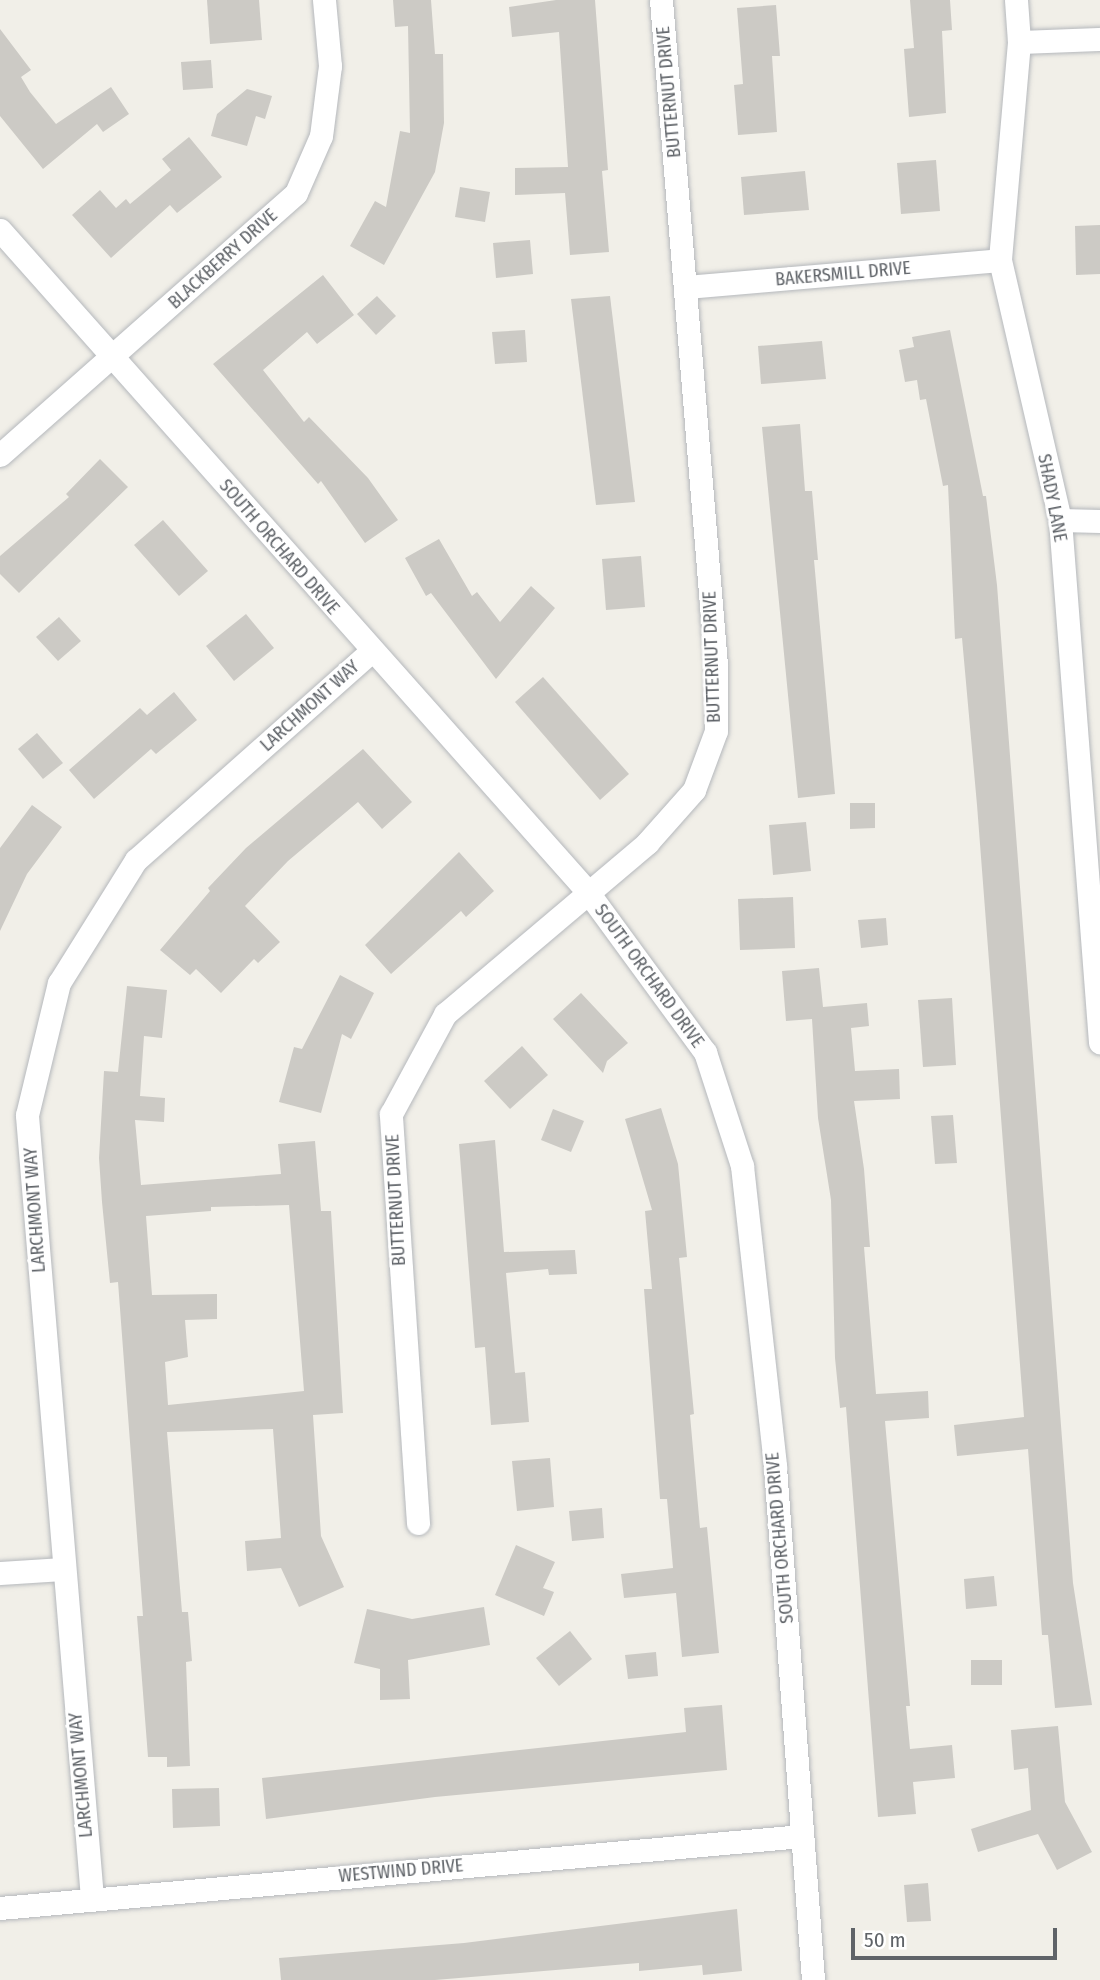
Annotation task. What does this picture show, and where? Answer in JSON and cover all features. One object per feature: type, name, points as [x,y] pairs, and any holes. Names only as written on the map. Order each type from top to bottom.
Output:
[{"type":"street","name":"BLACKBERRY DRIVE","points":[[0,455],[114,358],[296,193],[321,136],[330,65],[324,0]]},
{"type":"street","name":"BUTTERNUT DRIVE","points":[[418,1523],[391,1114],[445,1014],[587,891],[647,843],[694,790],[716,731],[716,665],[661,0]]},
{"type":"street","name":"SHADY LANE","points":[[1016,0],[1019,42],[1000,260],[1060,520],[1097,956],[1100,1042]]},
{"type":"street","points":[[1019,42],[1100,39]]},
{"type":"street","name":"SOUTH ORCHARD DRIVE","points":[[0,230],[370,652],[587,891],[705,1052],[742,1166],[775,1467],[813,1980]]},
{"type":"street","name":"BAKERSMILL DRIVE","points":[[686,288],[1000,260]]},
{"type":"street","points":[[1060,520],[1100,521]]},
{"type":"street","name":"LARCHMONT WAY","points":[[92,1898],[27,1115],[59,983],[136,860],[370,652]]},
{"type":"street","points":[[0,1573],[63,1569]]},
{"type":"street","name":"WESTWIND DRIVE","points":[[0,1908],[802,1836]]},
{"type":"building","points":[[207,0],[259,0],[262,40],[210,44]]},
{"type":"building","points":[[393,0],[431,0],[435,54],[443,54],[444,123],[435,172],[384,265],[350,246],[375,201],[386,207],[400,131],[410,133],[408,26],[395,27]]},
{"type":"building","points":[[556,0],[595,0],[608,170],[602,171],[609,252],[570,255],[565,193],[515,195],[515,168],[568,167],[559,32],[512,37],[509,7]]},
{"type":"building","points":[[910,0],[950,0],[952,30],[942,31],[946,113],[909,117],[904,49],[914,48]]},
{"type":"building","points":[[776,5],[780,56],[772,56],[777,132],[738,135],[734,85],[743,84],[737,8]]},
{"type":"building","points":[[0,29],[31,70],[21,77],[56,124],[111,87],[129,114],[103,132],[97,124],[43,169],[0,116]]},
{"type":"building","points":[[211,60],[213,88],[183,90],[181,62]]},
{"type":"building","points":[[247,89],[272,96],[265,119],[256,116],[247,146],[211,136],[217,114]]},
{"type":"building","points":[[189,137],[222,177],[177,213],[170,205],[111,258],[72,215],[100,190],[116,208],[126,199],[130,204],[171,170],[162,159]]},
{"type":"building","points":[[936,160],[940,211],[901,214],[897,163]]},
{"type":"building","points":[[805,171],[809,210],[744,215],[741,177]]},
{"type":"building","points":[[460,187],[490,192],[485,222],[455,217]]},
{"type":"building","points":[[1100,225],[1100,274],[1076,275],[1075,226]]},
{"type":"building","points":[[530,240],[533,274],[496,278],[493,243]]},
{"type":"building","points":[[323,275],[354,315],[317,344],[307,332],[263,370],[304,422],[309,417],[368,478],[398,520],[365,543],[321,481],[318,484],[213,364]]},
{"type":"building","points":[[377,296],[396,316],[376,335],[357,314]]},
{"type":"building","points":[[610,296],[635,502],[596,505],[571,299]]},
{"type":"building","points":[[525,330],[527,362],[495,364],[492,332]]},
{"type":"building","points":[[950,330],[983,496],[986,496],[997,585],[1073,1583],[1092,1705],[1055,1708],[1048,1635],[1042,1635],[1028,1449],[957,1456],[954,1425],[1024,1417],[977,805],[962,638],[955,639],[948,485],[943,486],[926,399],[920,400],[917,380],[905,382],[899,350],[914,347],[912,337]]},
{"type":"building","points":[[822,341],[826,379],[761,384],[758,346]]},
{"type":"building","points":[[800,424],[805,491],[812,491],[818,560],[814,560],[835,794],[798,798],[762,427]]},
{"type":"building","points":[[100,459],[128,487],[19,593],[0,574],[0,556],[69,497],[66,494]]},
{"type":"building","points":[[163,520],[208,571],[179,596],[134,545]]},
{"type":"building","points":[[439,539],[472,596],[477,592],[500,622],[531,586],[555,608],[496,679],[431,593],[426,596],[405,558]]},
{"type":"building","points":[[641,556],[645,607],[606,610],[602,559]]},
{"type":"building","points":[[246,614],[274,648],[234,681],[206,646]]},
{"type":"building","points":[[59,617],[81,641],[58,661],[36,637]]},
{"type":"building","points":[[543,677],[629,774],[600,800],[515,702]]},
{"type":"building","points":[[174,692],[197,720],[156,754],[151,749],[94,799],[69,770],[140,708],[147,715]]},
{"type":"building","points":[[37,733],[63,763],[43,779],[18,749]]},
{"type":"building","points":[[363,749],[412,802],[382,829],[358,802],[288,861],[245,906],[280,942],[258,963],[254,959],[221,993],[196,969],[190,975],[160,950],[210,891],[208,888],[246,848]]},
{"type":"building","points":[[850,803],[875,803],[875,828],[850,829]]},
{"type":"building","points":[[32,805],[62,827],[27,874],[0,931],[0,848]]},
{"type":"building","points":[[806,822],[811,871],[773,875],[769,825]]},
{"type":"building","points":[[459,852],[494,891],[466,917],[461,911],[391,974],[365,945]]},
{"type":"building","points":[[793,897],[795,948],[740,950],[738,899]]},
{"type":"building","points":[[886,918],[888,945],[861,948],[858,920]]},
{"type":"building","points":[[819,968],[823,1007],[867,1003],[869,1026],[851,1028],[855,1071],[899,1069],[900,1099],[854,1101],[864,1169],[870,1247],[864,1247],[876,1394],[928,1391],[929,1418],[885,1421],[910,1706],[906,1706],[910,1749],[952,1745],[955,1778],[913,1782],[916,1814],[878,1817],[846,1407],[840,1408],[835,1358],[831,1200],[818,1118],[812,1019],[786,1021],[782,971]]},
{"type":"building","points":[[340,975],[374,993],[351,1039],[342,1034],[321,1113],[279,1102],[294,1047],[302,1049]]},
{"type":"building","points":[[127,986],[167,990],[162,1038],[144,1036],[140,1096],[165,1098],[164,1122],[135,1120],[141,1185],[281,1174],[278,1144],[315,1141],[321,1211],[331,1211],[343,1413],[313,1415],[321,1536],[344,1587],[299,1607],[281,1568],[247,1571],[245,1541],[281,1538],[273,1429],[167,1432],[182,1612],[188,1612],[192,1661],[186,1662],[190,1766],[167,1767],[167,1757],[148,1757],[137,1616],[143,1616],[118,1282],[110,1283],[99,1158],[104,1071],[118,1072]],"holes":[[[289,1205],[304,1391],[168,1405],[165,1362],[188,1357],[185,1320],[217,1319],[217,1294],[152,1295],[146,1216],[211,1211],[211,1207]]]},
{"type":"building","points":[[581,993],[628,1043],[607,1061],[603,1073],[553,1019]]},
{"type":"building","points":[[952,998],[956,1065],[923,1067],[918,1000]]},
{"type":"building","points":[[522,1046],[548,1075],[510,1109],[484,1081]]},
{"type":"building","points":[[661,1108],[678,1164],[687,1257],[679,1258],[694,1414],[690,1415],[700,1528],[707,1527],[719,1653],[682,1657],[676,1593],[624,1598],[621,1574],[673,1568],[667,1499],[660,1499],[644,1289],[652,1289],[645,1211],[652,1210],[625,1119]]},
{"type":"building","points":[[553,1109],[584,1121],[571,1152],[541,1140]]},
{"type":"building","points":[[953,1115],[957,1163],[935,1164],[931,1116]]},
{"type":"building","points":[[495,1140],[504,1252],[575,1250],[577,1274],[549,1275],[548,1269],[506,1273],[515,1373],[525,1372],[529,1422],[491,1425],[485,1347],[475,1348],[459,1144]]},
{"type":"building","points":[[550,1458],[554,1507],[517,1511],[512,1461]]},
{"type":"building","points":[[602,1508],[604,1538],[572,1541],[569,1511]]},
{"type":"building","points":[[516,1545],[555,1562],[543,1588],[554,1592],[544,1616],[495,1595]]},
{"type":"building","points":[[994,1576],[997,1606],[966,1609],[964,1579]]},
{"type":"building","points":[[484,1607],[490,1645],[408,1660],[410,1699],[380,1700],[380,1669],[354,1663],[367,1609],[412,1619]]},
{"type":"building","points":[[570,1631],[592,1659],[559,1686],[536,1658]]},
{"type":"building","points":[[656,1652],[658,1676],[628,1679],[625,1655]]},
{"type":"building","points":[[971,1660],[1002,1660],[1002,1685],[971,1685]]},
{"type":"building","points":[[722,1705],[727,1770],[435,1797],[266,1819],[262,1778],[686,1732],[684,1708]]},
{"type":"building","points":[[1058,1726],[1065,1802],[1092,1852],[1057,1870],[1038,1834],[978,1852],[971,1829],[1031,1810],[1028,1768],[1014,1770],[1011,1730]]},
{"type":"building","points":[[219,1788],[220,1826],[173,1828],[172,1789]]},
{"type":"building","points":[[928,1883],[931,1921],[907,1922],[904,1885]]},
{"type":"building","points":[[737,1909],[742,1971],[703,1975],[702,1965],[639,1971],[639,1963],[435,1980],[281,1980],[279,1958],[464,1943]]}]
